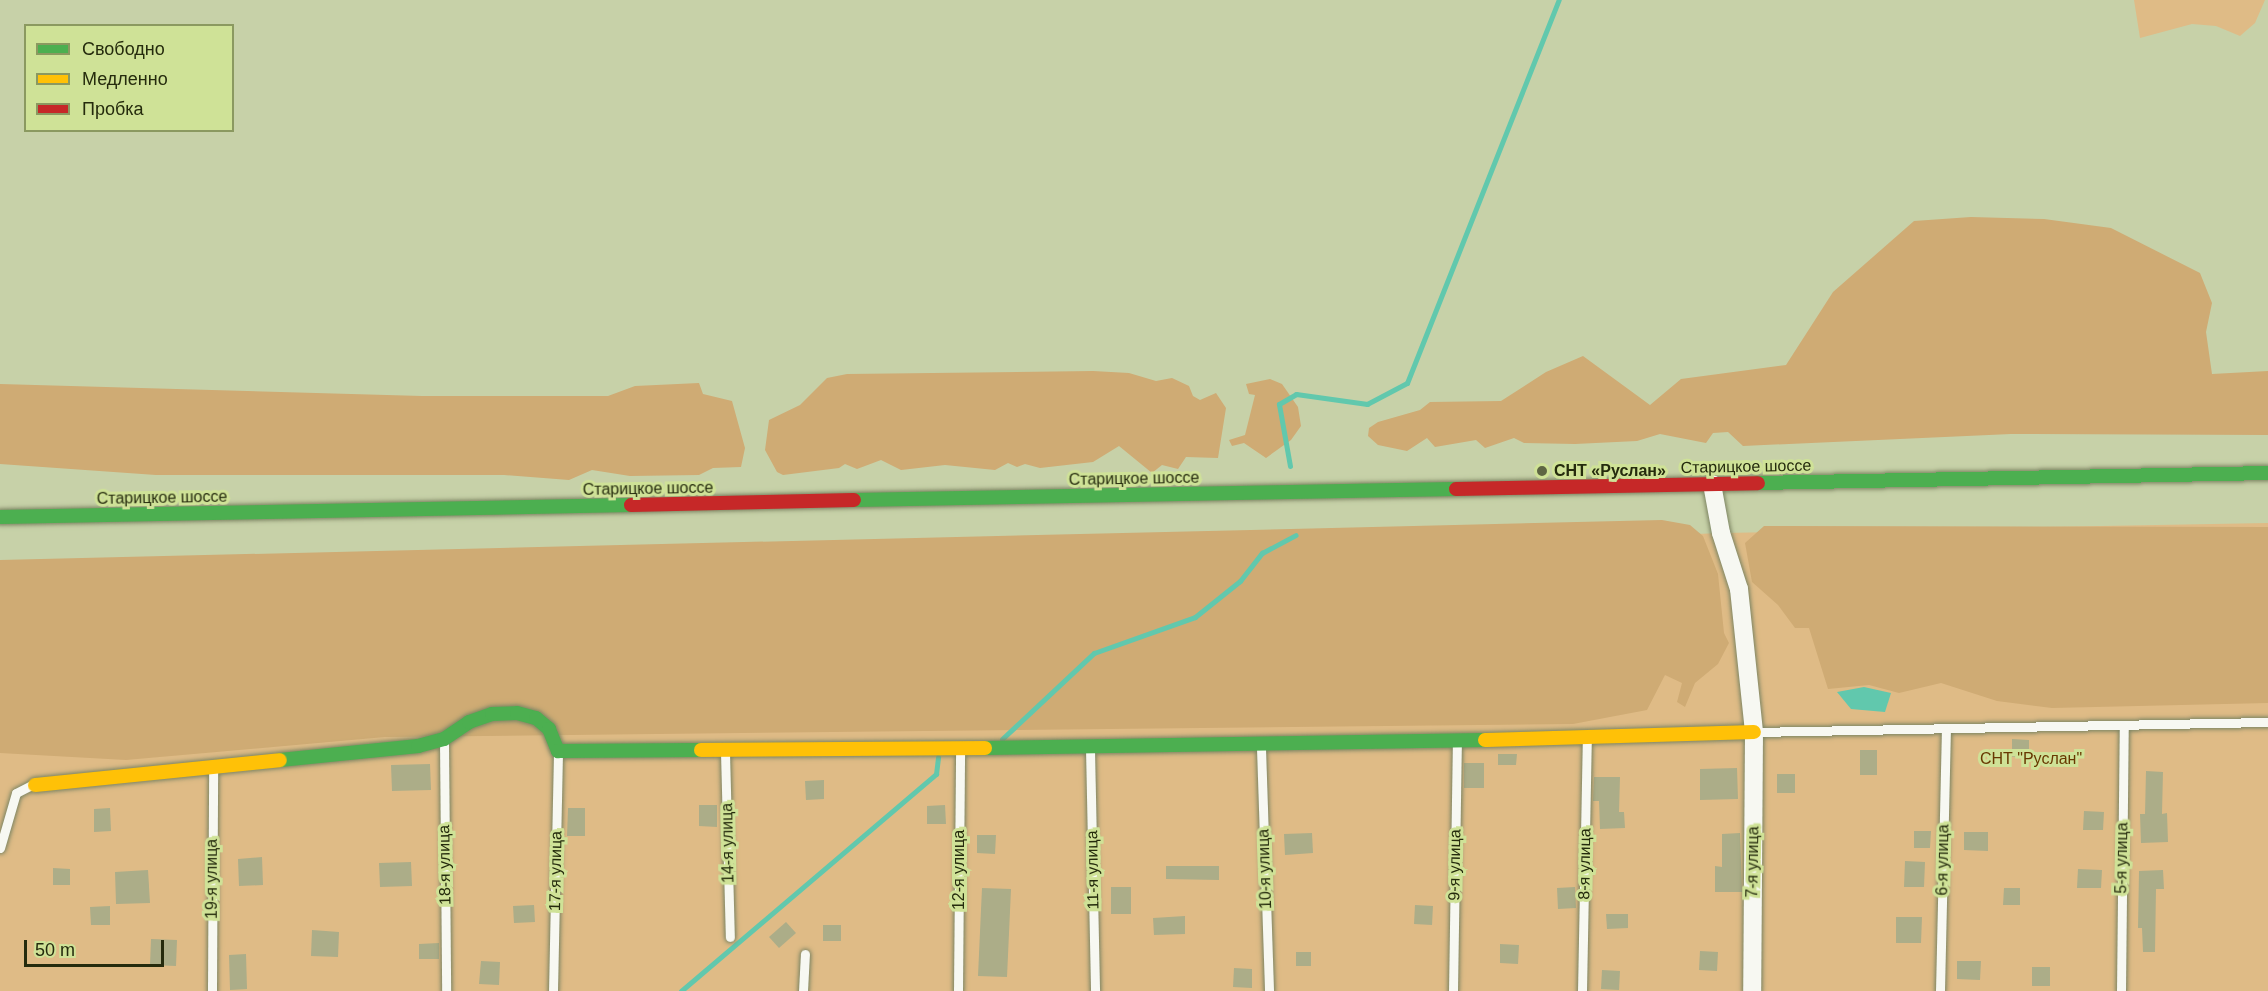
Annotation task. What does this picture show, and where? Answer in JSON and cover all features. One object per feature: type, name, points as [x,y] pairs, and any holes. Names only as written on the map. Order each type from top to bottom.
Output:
[{"type":"main road","name":"Старицкое шоссе","points":[[0,517],[2268,474]]},
{"type":"main road","points":[[35,785],[418,746],[444,739],[477,720],[517,712],[536,718],[549,729],[558,751],[1090,749],[1754,732]]},
{"type":"street","name":"7-я улица","points":[[1712,484],[1721,532],[1739,589],[1754,732],[1752,991]]},
{"type":"lane","points":[[1754,732],[2268,722]]},
{"type":"lane","name":"5-я улица","points":[[2121,991],[2124,726]]},
{"type":"lane","name":"6-я улица","points":[[1940,991],[1946,729]]},
{"type":"lane","name":"8-я улица","points":[[1582,991],[1587,736]]},
{"type":"lane","name":"18-я улица","points":[[444,739],[446,991]]},
{"type":"lane","name":"9-я улица","points":[[1453,991],[1457,740]]},
{"type":"lane","name":"10-я улица","points":[[1261,746],[1269,991]]},
{"type":"lane","name":"14-я улица","points":[[725,749],[730,937]]},
{"type":"lane","name":"12-я улица","points":[[958,991],[960,749]]},
{"type":"lane","name":"11-я улица","points":[[1090,749],[1095,991]]},
{"type":"lane","name":"17-я улица","points":[[553,991],[558,751]]},
{"type":"lane","name":"19-я улица","points":[[212,991],[213,768]]},
{"type":"lane","points":[[0,848],[7,812],[16,793],[35,785]]},
{"type":"lane","points":[[803,991],[805,954]]},
{"type":"green space","points":[[2134,0],[2265,0],[2255,23],[2240,36],[2216,26],[2192,24],[2140,38]]},
{"type":"green space","name":"СНТ \"Руслан\"","points":[[2268,523],[2268,991],[0,991],[0,603],[1721,533]]},
{"type":"shaded area","points":[[1971,217],[2044,219],[2111,228],[2200,273],[2212,303],[2206,332],[2212,374],[2268,371],[2268,435],[2011,434],[1743,446],[1728,432],[1713,433],[1706,443],[1660,434],[1637,441],[1575,444],[1524,443],[1514,438],[1485,448],[1476,440],[1435,447],[1427,438],[1407,451],[1378,445],[1368,436],[1369,428],[1378,422],[1420,410],[1430,402],[1501,401],[1546,372],[1583,356],[1650,405],[1681,379],[1786,365],[1833,292],[1914,221]]},
{"type":"shaded area","points":[[1093,371],[1129,373],[1156,381],[1172,378],[1189,386],[1193,396],[1200,400],[1216,393],[1226,408],[1218,458],[1186,457],[1178,469],[1162,465],[1152,473],[1119,446],[1093,462],[1040,468],[1025,464],[1017,467],[1008,463],[995,470],[945,465],[901,470],[881,460],[857,469],[845,464],[839,468],[783,475],[777,472],[765,450],[769,420],[800,405],[827,378],[847,374]]},
{"type":"shaded area","points":[[1270,379],[1282,384],[1298,407],[1301,426],[1291,440],[1266,458],[1244,443],[1232,446],[1229,440],[1245,435],[1255,395],[1249,394],[1246,384]]},
{"type":"shaded area","points":[[699,383],[703,394],[732,401],[745,448],[741,467],[713,468],[699,475],[630,476],[592,470],[569,480],[504,475],[156,475],[0,464],[0,384],[422,396],[608,396],[635,386]]},
{"type":"shaded area","points":[[1662,520],[1690,525],[1703,536],[1718,574],[1724,633],[1729,643],[1718,664],[1695,683],[1685,707],[1677,702],[1682,683],[1665,675],[1647,710],[1573,724],[385,737],[126,760],[0,753],[0,560]]},
{"type":"shaded area","points":[[1764,526],[2268,527],[2268,703],[2052,708],[1997,701],[1941,683],[1899,693],[1869,685],[1828,689],[1809,628],[1795,628],[1778,605],[1752,582],[1745,543]]},
{"type":"water","points":[[1864,687],[1891,693],[1885,712],[1851,709],[1837,692]]},
{"type":"building","points":[[2012,739],[2029,740],[2029,757],[2012,757]]},
{"type":"building","points":[[1860,750],[1877,750],[1877,775],[1860,775]]},
{"type":"building","points":[[1498,754],[1517,754],[1516,765],[1498,765]]},
{"type":"building","points":[[1464,763],[1484,763],[1484,788],[1464,788]]},
{"type":"building","points":[[430,764],[431,790],[392,791],[391,765]]},
{"type":"building","points":[[1737,768],[1738,799],[1700,800],[1700,769]]},
{"type":"building","points":[[2146,771],[2163,772],[2162,814],[2167,813],[2168,842],[2141,843],[2140,814],[2145,814]]},
{"type":"building","points":[[1777,774],[1795,774],[1795,793],[1777,793]]},
{"type":"building","points":[[1594,777],[1620,777],[1619,812],[1624,812],[1625,828],[1600,829],[1599,801],[1593,801]]},
{"type":"building","points":[[824,780],[824,799],[806,800],[805,781]]},
{"type":"building","points":[[699,805],[717,805],[717,827],[699,826]]},
{"type":"building","points":[[945,805],[946,824],[927,824],[927,806]]},
{"type":"building","points":[[110,808],[111,831],[94,832],[94,809]]},
{"type":"building","points":[[568,808],[585,808],[585,836],[567,836]]},
{"type":"building","points":[[2084,811],[2104,812],[2103,830],[2083,830]]},
{"type":"building","points":[[1914,831],[1931,831],[1930,848],[1914,848]]},
{"type":"building","points":[[1964,832],[1988,832],[1988,851],[1964,850]]},
{"type":"building","points":[[1312,833],[1313,853],[1285,855],[1284,834]]},
{"type":"building","points":[[1740,833],[1742,892],[1715,892],[1715,866],[1722,867],[1722,834]]},
{"type":"building","points":[[977,835],[996,835],[995,854],[977,853]]},
{"type":"building","points":[[262,857],[263,885],[239,886],[238,859]]},
{"type":"building","points":[[1905,861],[1925,862],[1924,887],[1904,887]]},
{"type":"building","points":[[411,862],[412,886],[380,887],[379,863]]},
{"type":"building","points":[[1166,866],[1219,866],[1219,880],[1166,879]]},
{"type":"building","points":[[53,868],[70,869],[70,885],[53,885]]},
{"type":"building","points":[[2078,869],[2102,870],[2101,888],[2077,888]]},
{"type":"building","points":[[148,870],[150,903],[116,904],[115,872]]},
{"type":"building","points":[[2163,870],[2164,889],[2156,889],[2155,952],[2143,952],[2142,928],[2138,928],[2139,871]]},
{"type":"building","points":[[1111,887],[1131,887],[1131,914],[1111,914]]},
{"type":"building","points":[[1575,887],[1576,908],[1558,909],[1557,888]]},
{"type":"building","points":[[982,888],[1011,889],[1007,977],[978,976]]},
{"type":"building","points":[[2004,888],[2020,888],[2020,905],[2003,905]]},
{"type":"building","points":[[534,905],[535,922],[514,923],[513,906]]},
{"type":"building","points":[[1415,905],[1433,906],[1432,925],[1414,924]]},
{"type":"building","points":[[110,906],[110,925],[91,925],[90,907]]},
{"type":"building","points":[[1606,914],[1628,914],[1628,928],[1607,929]]},
{"type":"building","points":[[1185,916],[1185,934],[1154,935],[1153,918]]},
{"type":"building","points":[[1896,917],[1922,917],[1921,943],[1896,943]]},
{"type":"building","points":[[786,922],[796,933],[779,948],[769,937]]},
{"type":"building","points":[[823,925],[841,925],[841,941],[823,941]]},
{"type":"building","points":[[312,930],[339,932],[338,957],[311,956]]},
{"type":"building","points":[[151,939],[177,940],[176,966],[150,965]]},
{"type":"building","points":[[439,943],[439,959],[419,959],[419,944]]},
{"type":"building","points":[[1500,944],[1519,945],[1518,964],[1500,963]]},
{"type":"building","points":[[1700,951],[1718,952],[1717,971],[1699,970]]},
{"type":"building","points":[[1296,952],[1311,952],[1311,966],[1296,966]]},
{"type":"building","points":[[246,954],[247,989],[230,990],[229,955]]},
{"type":"building","points":[[481,961],[500,962],[499,985],[479,984]]},
{"type":"building","points":[[1957,961],[1981,961],[1980,980],[1957,979]]},
{"type":"building","points":[[2032,967],[2050,967],[2050,986],[2032,986]]},
{"type":"building","points":[[1234,968],[1252,969],[1252,988],[1233,987]]},
{"type":"building","points":[[1602,970],[1620,971],[1619,990],[1601,989]]},
{"type":"waterway","points":[[1290,466],[1279,404],[1296,394],[1367,404],[1407,383],[1559,0]]},
{"type":"waterway","points":[[1002,739],[1094,653],[1195,617],[1240,581],[1262,553],[1296,535]]},
{"type":"waterway","points":[[681,991],[936,774],[938,757]]},
{"type":"traffic: fast","points":[[1758,483],[2268,473]]},
{"type":"traffic: fast","points":[[854,500],[1456,489]]},
{"type":"traffic: fast","points":[[0,517],[631,505]]},
{"type":"traffic: fast","points":[[280,760],[418,746],[444,739],[469,722],[492,714],[517,713],[536,718],[549,729],[558,751],[701,750]]},
{"type":"traffic: fast","points":[[985,748],[1485,740]]},
{"type":"traffic: slow","points":[[1485,740],[1754,732]]},
{"type":"traffic: slow","points":[[701,750],[985,748]]},
{"type":"traffic: slow","points":[[35,785],[280,760]]},
{"type":"traffic: jam","points":[[1456,489],[1758,483]]},
{"type":"traffic: jam","points":[[631,505],[854,500]]},
{"type":"place","name":"СНТ «Руслан»","points":[[1542,471]]}]
